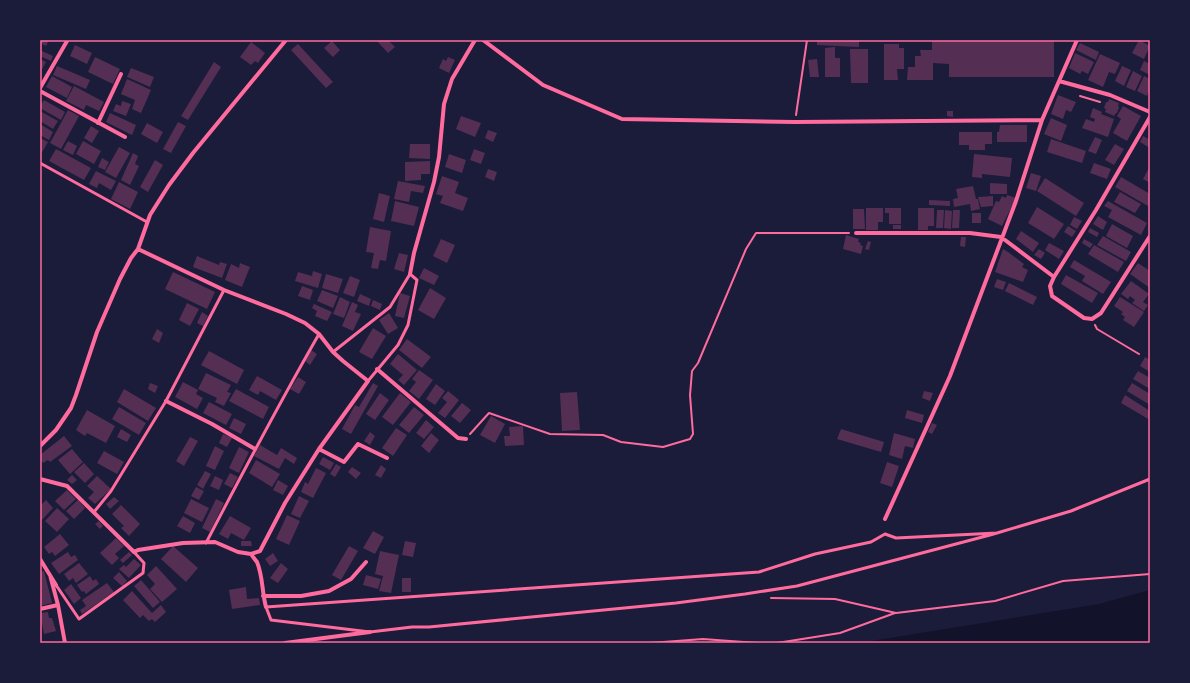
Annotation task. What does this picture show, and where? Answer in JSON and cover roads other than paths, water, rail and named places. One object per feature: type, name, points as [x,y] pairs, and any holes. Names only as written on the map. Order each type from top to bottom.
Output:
[{"type":"street","points":[[40,446],[56,430],[71,408],[97,332],[120,279],[131,258],[138,249],[150,215],[169,185],[193,153],[286,40]]},
{"type":"street","points":[[410,274],[439,157],[444,104],[452,79],[475,40]]},
{"type":"street","points":[[483,40],[543,85],[622,119],[795,122],[1042,120]]},
{"type":"street","points":[[884,519],[950,376],[1001,237],[1016,201],[1042,120],[1077,40]]},
{"type":"street","points":[[40,88],[67,41]]},
{"type":"street","points":[[98,123],[121,74]]},
{"type":"street","points":[[1059,81],[1110,95],[1150,112]]},
{"type":"street","points":[[40,91],[125,137]]},
{"type":"street","points":[[1150,117],[1096,210],[1054,277],[1050,286],[1052,296],[1084,318],[1092,319],[1100,313],[1150,236]]},
{"type":"street","points":[[856,233],[963,233],[1001,237],[1054,277]]},
{"type":"street","points":[[40,478],[66,486],[134,552],[138,550],[183,543],[215,542],[238,552],[251,554],[260,551],[285,503],[319,449],[368,381],[333,352],[319,334],[305,323],[224,290],[138,249]]},
{"type":"street","points":[[377,369],[458,438],[466,439]]},
{"type":"street","points":[[166,401],[212,424],[255,449]]},
{"type":"street","points":[[319,449],[344,462],[358,444],[387,458]]},
{"type":"street","points":[[251,554],[257,562],[266,607]]},
{"type":"street","points":[[40,559],[56,585]]},
{"type":"street","points":[[263,596],[301,596],[329,591],[351,579],[366,562]]},
{"type":"street","points":[[50,575],[58,605],[65,643]]},
{"type":"street","points":[[40,609],[58,605]]},
{"type":"street","points":[[285,643],[370,632]]},
{"type":"lane","points":[[40,163],[147,222]]},
{"type":"lane","points":[[333,352],[390,307],[410,274],[417,280],[408,325],[398,345],[368,381]]},
{"type":"lane","points":[[94,512],[111,491],[166,401],[224,290]]},
{"type":"lane","points":[[206,543],[255,449],[319,334]]},
{"type":"lane","points":[[997,533],[896,538],[885,534],[871,542],[815,554],[759,572],[266,607],[271,620],[370,632],[668,604],[745,594],[797,586],[997,533],[1071,511],[1150,479]]},
{"type":"lane","points":[[56,585],[78,620],[143,573],[144,563],[134,552]]}]
